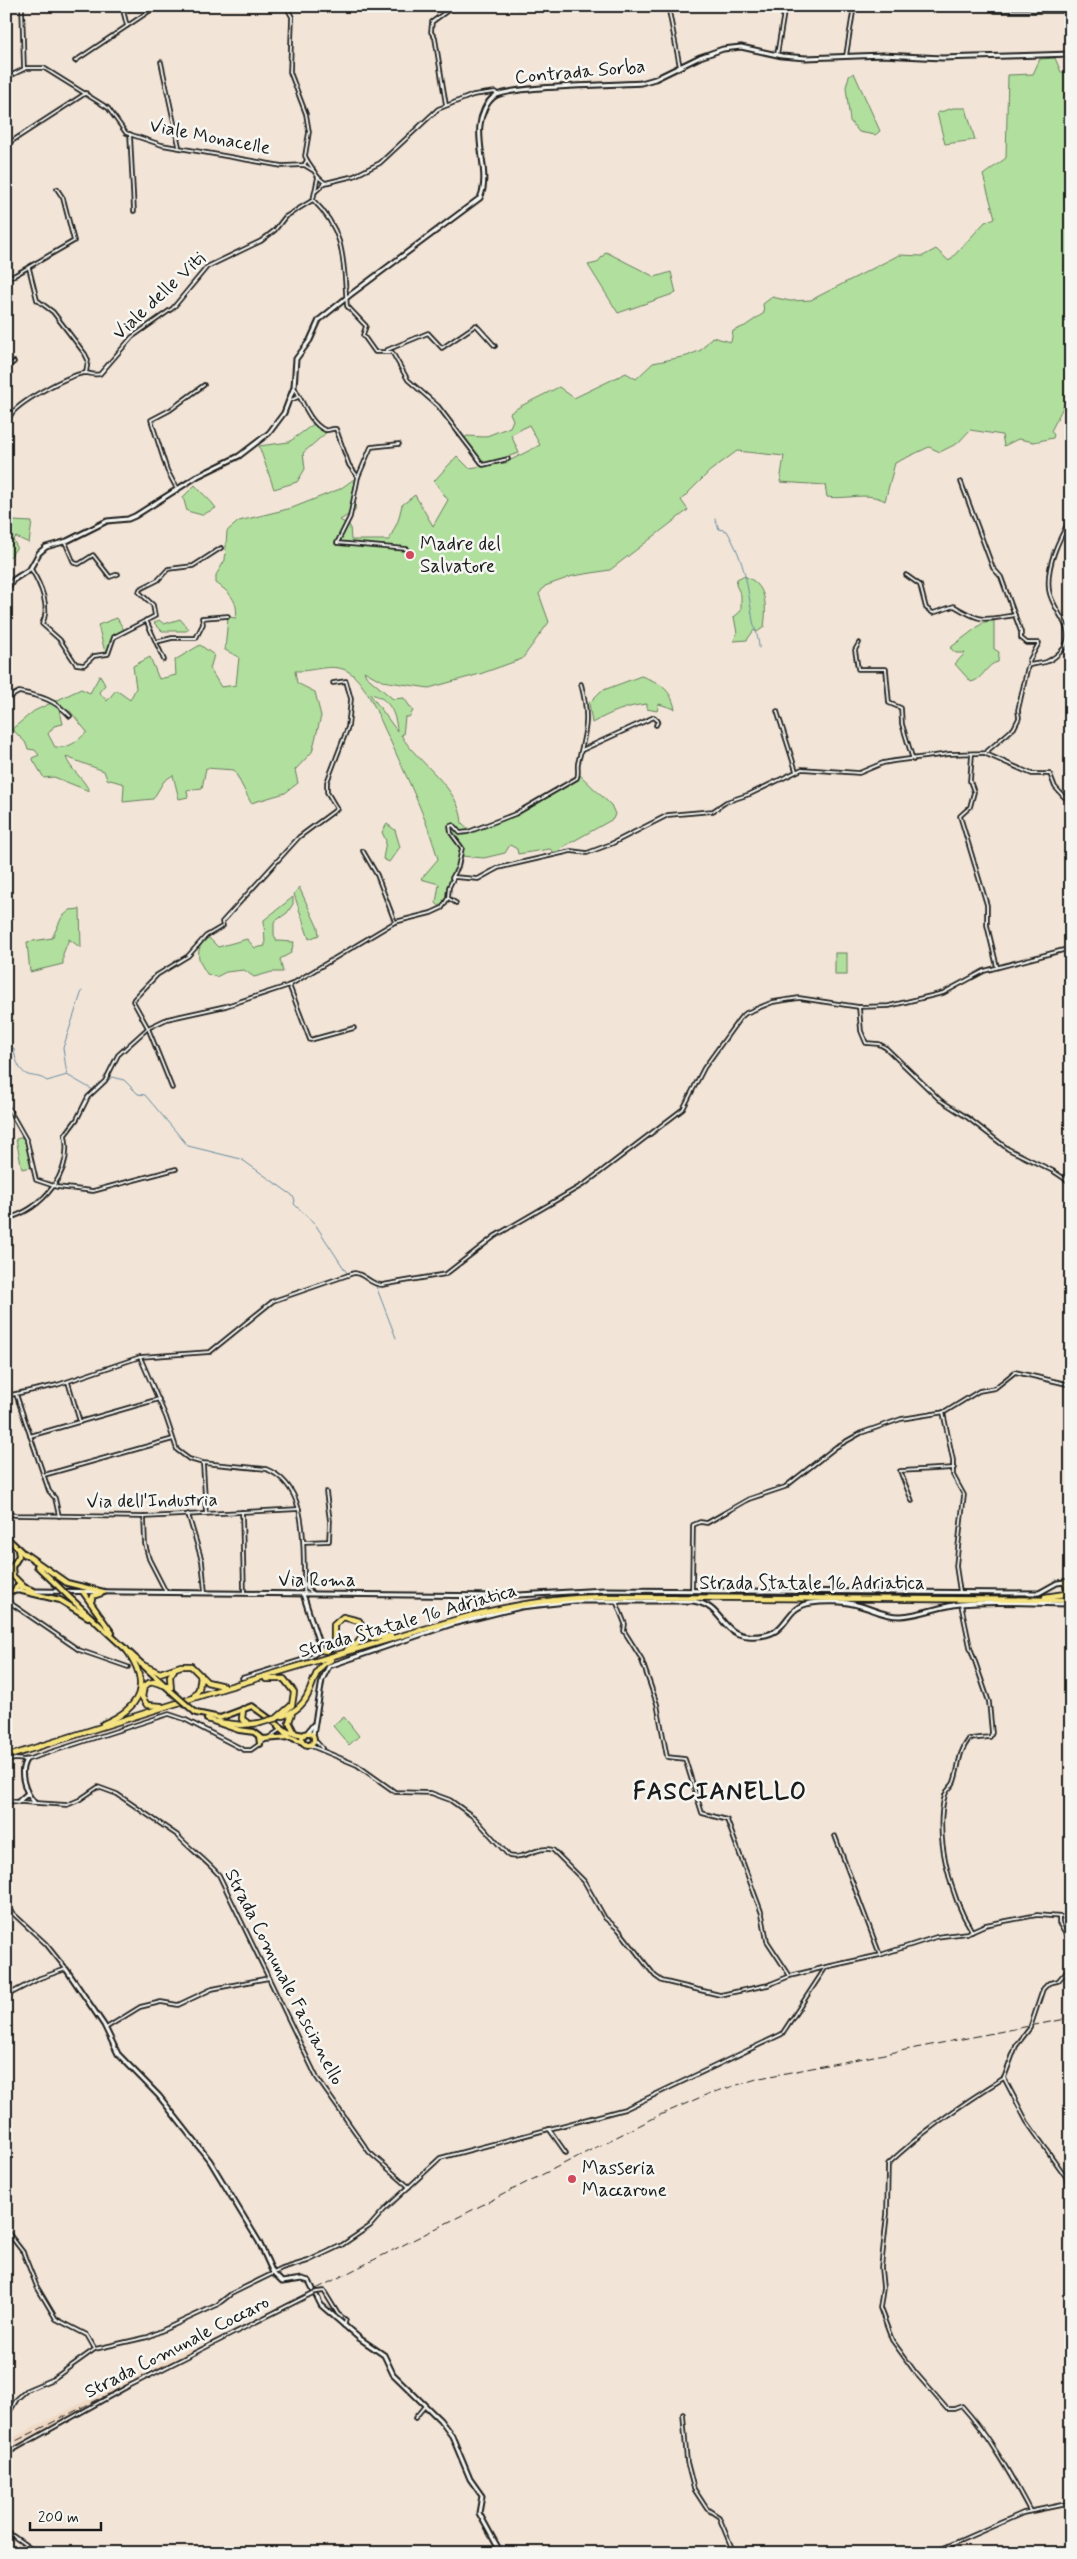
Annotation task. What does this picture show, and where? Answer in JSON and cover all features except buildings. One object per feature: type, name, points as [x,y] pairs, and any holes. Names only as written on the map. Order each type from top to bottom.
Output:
[{"type":"highway","points":[[1069,1581],[1071,1593]]},
{"type":"highway","points":[[1045,1597],[1065,1594],[1069,1581]]},
{"type":"highway","name":"Strada Statale 16 Adriatica","points":[[6,1756],[348,1651],[390,1636],[485,1608],[534,1599],[583,1594],[1045,1597],[1071,1600]]},
{"type":"highway","name":"Strada Statale 16 Adriatica","points":[[6,1756],[224,1686],[486,1611],[528,1603],[574,1598],[1071,1600]]},
{"type":"highway","points":[[321,1650],[327,1651],[334,1646],[334,1625],[343,1617],[359,1620],[364,1632],[374,1639],[390,1636]]},
{"type":"highway","points":[[217,1722],[250,1725],[275,1720],[292,1713],[306,1701],[321,1666],[348,1651],[358,1643],[364,1632]]},
{"type":"highway","points":[[103,1724],[127,1712],[140,1690],[138,1668],[126,1649]]},
{"type":"highway","points":[[141,1664],[160,1673],[191,1666],[213,1685],[224,1686]]},
{"type":"highway","points":[[171,1691],[170,1676],[177,1668]]},
{"type":"highway","points":[[194,1696],[199,1689],[201,1675]]},
{"type":"highway","points":[[219,1690],[266,1679],[284,1679],[292,1687],[295,1698],[287,1711],[275,1720]]},
{"type":"highway","points":[[161,1706],[147,1705],[142,1697],[142,1691],[148,1683],[154,1682],[166,1686]]},
{"type":"highway","points":[[243,1709],[242,1719],[250,1725]]},
{"type":"highway","points":[[292,1713],[288,1722],[295,1734]]},
{"type":"main road","points":[[6,1537],[196,1713],[239,1730],[254,1732],[259,1736],[269,1739],[290,1737]]},
{"type":"main road","points":[[16,1546],[19,1552],[18,1560],[12,1572],[22,1591],[60,1600],[104,1629]]},
{"type":"main road","points":[[24,1553],[67,1583],[104,1592]]},
{"type":"main road","points":[[18,1560],[26,1558],[35,1564]]},
{"type":"main road","points":[[14,1591],[19,1584]]},
{"type":"main road","points":[[19,1584],[34,1591]]},
{"type":"main road","points":[[83,1592],[118,1641]]},
{"type":"main road","points":[[91,1602],[95,1594],[104,1592]]},
{"type":"main road","points":[[196,1713],[220,1718],[248,1706],[256,1708],[275,1720],[279,1730],[307,1744]]},
{"type":"main road","points":[[279,1730],[314,1737],[307,1744]]},
{"type":"main road","points":[[306,1734],[307,1744]]},
{"type":"main road","points":[[259,1736],[260,1744]]},
{"type":"street","points":[[6,78],[24,69],[22,6]]},
{"type":"street","points":[[122,6],[126,26]]},
{"type":"street","points":[[75,61],[156,6]]},
{"type":"street","points":[[286,6],[292,17],[290,72],[306,114],[310,132],[304,165],[314,171]]},
{"type":"street","points":[[446,105],[435,38],[431,32],[432,22],[454,6]]},
{"type":"street","points":[[668,6],[680,67]]},
{"type":"street","points":[[777,55],[786,6]]},
{"type":"street","points":[[846,56],[854,6]]},
{"type":"street","points":[[995,6],[995,11],[1071,11]]},
{"type":"street","name":"Contrada Sorba","points":[[6,591],[13,580],[30,569],[39,553],[52,544],[65,542],[102,523],[135,516],[198,476],[239,456],[269,433],[284,413],[294,387],[296,359],[310,340],[319,320],[480,198],[484,187],[479,142],[480,124],[484,109],[497,94],[524,90],[641,83],[655,79],[724,49],[741,47],[777,55],[806,58],[1071,54]]},
{"type":"street","points":[[162,62],[179,146]]},
{"type":"street","name":"Viale Monacelle","points":[[24,69],[44,68],[111,110],[122,130],[162,145],[179,146],[282,166],[304,165]]},
{"type":"street","points":[[316,191],[325,183],[361,174],[380,162],[417,126],[446,105],[474,95],[495,92],[497,94]]},
{"type":"street","points":[[6,145],[86,93]]},
{"type":"street","points":[[130,134],[134,211]]},
{"type":"street","points":[[306,160],[325,183]]},
{"type":"street","points":[[318,176],[313,200],[327,215],[343,250],[347,306],[366,326],[363,335],[372,350],[378,353],[428,333],[442,348],[476,325],[494,346]]},
{"type":"street","points":[[6,274],[9,277],[29,268],[74,241],[65,204],[57,189]]},
{"type":"street","name":"Viale delle Viti","points":[[6,427],[13,411],[62,380],[86,373],[100,374],[132,337],[173,308],[207,267],[261,241],[275,230],[285,217],[313,200]]},
{"type":"street","points":[[29,268],[37,300],[54,312],[85,354],[88,360],[86,373]]},
{"type":"street","points":[[387,350],[392,352],[408,380],[438,406],[482,465],[508,459]]},
{"type":"street","points":[[6,368],[14,362]]},
{"type":"street","points":[[178,490],[167,470],[151,420],[170,410],[204,385]]},
{"type":"street","points":[[294,387],[298,397],[322,428],[327,430],[336,429],[349,465],[358,477]]},
{"type":"street","points":[[289,401],[298,397]]},
{"type":"street","points":[[399,444],[371,447],[358,477],[350,516],[338,543],[407,549]]},
{"type":"street","points":[[961,482],[994,568],[1001,577],[1022,641],[1039,644],[1029,661],[1030,664],[1019,702],[1019,718],[1014,728],[985,753]]},
{"type":"street","points":[[1030,664],[1047,662],[1065,648],[1069,640],[1071,632],[1069,626],[1052,602],[1049,590],[1051,563],[1060,538],[1071,518]]},
{"type":"street","points":[[65,542],[74,563],[79,564],[93,555],[110,577],[118,574]]},
{"type":"street","points":[[30,569],[44,596],[46,618],[42,624],[60,640],[76,664],[88,664],[92,657],[108,654],[114,637],[155,616],[153,605],[139,592],[140,588],[158,580],[168,569],[194,566],[221,548]]},
{"type":"street","points":[[906,575],[920,585],[926,608],[933,613],[954,606],[964,613],[984,620],[1015,615]]},
{"type":"street","points":[[156,642],[172,638],[196,638],[203,624],[202,618],[228,616]]},
{"type":"street","points":[[146,620],[164,660]]},
{"type":"street","points":[[859,643],[855,650],[858,669],[886,669],[890,703],[901,708],[902,724],[913,760]]},
{"type":"street","points":[[172,1088],[148,1028],[133,1001],[134,998],[157,976],[188,956],[206,936],[220,930],[223,926],[222,922],[292,844],[337,809],[327,792],[327,782],[348,727],[351,700],[346,681],[333,683]]},
{"type":"street","points":[[6,1219],[25,1212],[54,1186],[67,1159],[65,1135],[77,1119],[82,1106],[88,1097],[105,1081],[122,1050],[148,1028],[166,1019],[226,1006],[289,985],[395,922],[431,914],[443,908],[448,898],[452,878],[458,867],[462,848],[451,833],[450,826],[453,825],[460,833],[468,832],[515,814],[574,781],[579,774],[578,764],[588,716],[581,684]]},
{"type":"street","points":[[6,699],[19,692],[46,697],[54,701],[70,716]]},
{"type":"street","points":[[778,711],[796,772]]},
{"type":"street","points":[[582,750],[654,717],[658,721],[656,725]]},
{"type":"street","points":[[452,878],[460,876],[478,879],[498,868],[571,850],[587,853],[611,844],[668,815],[713,811],[726,802],[750,794],[802,769],[859,773],[883,763],[942,755],[985,753],[1032,774],[1050,774],[1058,792],[1064,797],[1071,795]]},
{"type":"street","points":[[972,754],[970,781],[974,792],[970,808],[960,816],[987,905],[987,925],[997,968]]},
{"type":"street","points":[[363,851],[377,876],[395,922]]},
{"type":"street","points":[[448,898],[456,903]]},
{"type":"street","points":[[6,1396],[68,1382],[140,1357],[210,1352],[273,1301],[354,1272],[375,1285],[441,1277],[494,1236],[559,1201],[613,1163],[683,1109],[704,1068],[740,1018],[746,1013],[773,1002],[799,998],[875,1008],[933,996],[970,977],[1071,948]]},
{"type":"street","points":[[289,985],[310,1040],[354,1028]]},
{"type":"street","points":[[859,1007],[861,1031],[866,1043],[886,1048],[940,1100],[968,1118],[1008,1150],[1053,1171],[1071,1183]]},
{"type":"street","points":[[6,1104],[28,1141],[36,1180],[54,1186],[93,1192],[176,1169]]},
{"type":"street","points":[[140,1357],[177,1450],[189,1459],[203,1463],[266,1469],[275,1473],[286,1486],[299,1509],[304,1542],[304,1588],[302,1594],[321,1650],[311,1657],[242,1678]]},
{"type":"street","points":[[692,1591],[693,1525],[700,1522],[707,1523],[749,1499],[785,1487],[836,1446],[861,1433],[901,1419],[943,1412],[979,1391],[995,1388],[1015,1372],[1071,1385]]},
{"type":"street","points":[[68,1382],[80,1422]]},
{"type":"street","points":[[16,1394],[49,1492],[55,1498],[59,1516]]},
{"type":"street","points":[[30,1436],[158,1399]]},
{"type":"street","points":[[943,1412],[954,1468],[953,1475],[964,1495],[956,1566],[960,1593]]},
{"type":"street","points":[[44,1475],[172,1439]]},
{"type":"street","points":[[203,1463],[206,1514]]},
{"type":"street","points":[[912,1501],[900,1471],[954,1468]]},
{"type":"street","points":[[304,1542],[329,1541],[330,1521],[326,1492]]},
{"type":"street","name":"Via dell'Industria","points":[[6,1513],[59,1516],[144,1516],[299,1509]]},
{"type":"street","points":[[242,1512],[244,1594]]},
{"type":"street","points":[[188,1514],[202,1561],[206,1593]]},
{"type":"street","points":[[144,1516],[145,1544],[166,1593]]},
{"type":"street","points":[[304,1581],[307,1589],[314,1594]]},
{"type":"street","name":"Via Roma","points":[[6,1591],[502,1596],[552,1592],[627,1591],[1038,1593],[1057,1583],[1069,1581]]},
{"type":"street","points":[[160,1593],[161,1583]]},
{"type":"street","points":[[302,1594],[304,1588]]},
{"type":"street","points":[[302,1594],[307,1589]]},
{"type":"street","points":[[6,1600],[79,1650],[128,1667]]},
{"type":"street","points":[[322,1748],[314,1737],[313,1725],[324,1674],[337,1662],[486,1615],[543,1604],[616,1601],[702,1602],[711,1607],[728,1628],[736,1634],[747,1636],[773,1634],[781,1628],[792,1611],[812,1602],[856,1604],[886,1614],[901,1616],[961,1604],[1071,1600]]},
{"type":"street","points":[[616,1601],[625,1624],[624,1631],[641,1658],[657,1704],[667,1757],[685,1759],[702,1812],[727,1820],[762,1914],[767,1941],[790,1976]]},
{"type":"street","points":[[961,1604],[970,1647],[989,1702],[992,1733],[990,1737],[969,1739],[961,1749],[954,1780],[945,1794],[940,1826],[958,1906],[972,1931]]},
{"type":"street","points":[[6,1762],[26,1760],[169,1714],[184,1719],[244,1750],[251,1750],[269,1739],[279,1730]]},
{"type":"street","points":[[306,1734],[313,1725]]},
{"type":"street","points":[[307,1744],[322,1748],[357,1765],[395,1792],[431,1794],[450,1800],[475,1818],[509,1856],[519,1858],[546,1848],[553,1850],[584,1881],[605,1918],[619,1930],[655,1976],[662,1981],[720,1995],[768,1985],[790,1976],[880,1955],[936,1937],[972,1931],[986,1925],[1037,1915],[1059,1917],[1071,1915]]},
{"type":"street","points":[[26,1760],[22,1770],[27,1794],[26,1802]]},
{"type":"street","name":"Strada Comunale Fascianello","points":[[6,1801],[66,1805],[79,1800],[98,1787],[117,1794],[177,1835],[219,1875],[317,2078],[338,2111],[369,2152],[409,2187]]},
{"type":"street","points":[[19,1801],[27,1794]]},
{"type":"street","points":[[27,1794],[34,1802]]},
{"type":"street","points":[[835,1836],[880,1955]]},
{"type":"street","points":[[6,1907],[46,1944],[66,1969],[106,2028],[118,2054],[159,2096],[210,2161],[259,2242],[273,2273],[282,2282],[302,2279],[308,2281],[321,2305],[344,2326],[384,2355],[393,2374],[424,2407],[440,2420],[452,2436],[470,2479],[482,2496],[479,2513],[500,2553]]},
{"type":"street","points":[[1059,1917],[1059,1923],[1071,1943]]},
{"type":"street","points":[[1030,2511],[988,2441],[962,2406],[947,2409],[915,2372],[892,2340],[880,2308],[883,2288],[882,2268],[887,2214],[888,2164],[912,2142],[957,2108],[1004,2078],[1016,2046],[1030,2028],[1043,1989],[1049,1983],[1058,1981],[1071,1966]]},
{"type":"street","points":[[6,2418],[17,2399],[27,2390],[53,2379],[94,2349],[148,2337],[217,2305],[231,2294],[273,2273],[342,2245],[370,2226],[440,2158],[625,2109],[782,2034],[826,1967]]},
{"type":"street","points":[[6,1996],[40,1978],[66,1969]]},
{"type":"street","points":[[106,2028],[140,2007],[161,2002],[178,2005],[212,1989],[269,1978]]},
{"type":"street","points":[[1004,2078],[1028,2122],[1066,2177],[1071,2197]]},
{"type":"street","points":[[549,2129],[566,2153]]},
{"type":"street","points":[[6,2230],[23,2252],[32,2278],[56,2319],[87,2335],[94,2349]]},
{"type":"street","name":"Strada Comunale Coccaro","points":[[6,2454],[127,2387],[315,2292],[324,2291],[338,2314],[346,2320],[344,2326]]},
{"type":"street","points":[[415,2418],[424,2407]]},
{"type":"street","points":[[683,2414],[687,2462],[694,2489],[707,2509],[719,2517],[734,2553]]},
{"type":"street","points":[[932,2553],[1030,2511],[1071,2503]]},
{"type":"street","points":[[6,2531],[37,2553]]},
{"type":"shaded area","points":[[191,2348],[194,2352],[122,2388],[6,2453],[6,2441]]},
{"type":"green space","points":[[1055,58],[1061,72],[1071,73],[1071,391],[1051,431],[1054,435],[1053,438],[1034,442],[1018,439],[1004,446],[1002,435],[970,430],[958,443],[940,452],[929,447],[895,463],[885,501],[864,496],[827,497],[825,485],[780,482],[784,456],[737,451],[710,471],[681,500],[688,510],[610,570],[573,576],[545,586],[539,594],[549,622],[522,659],[480,674],[429,688],[382,681],[364,671],[366,676],[393,699],[404,698],[413,711],[409,717],[405,717],[403,735],[401,735],[408,746],[446,787],[460,810],[462,823],[471,831],[515,815],[575,781],[580,775],[611,805],[615,814],[613,819],[563,847],[556,854],[550,849],[518,854],[517,849],[510,845],[505,853],[484,858],[461,856],[449,888],[448,899],[442,909],[436,903],[439,884],[421,879],[438,859],[422,812],[403,768],[374,705],[359,681],[346,671],[332,667],[295,671],[297,683],[315,692],[321,716],[312,752],[295,770],[298,783],[285,793],[251,803],[234,770],[206,768],[202,788],[187,790],[188,797],[179,799],[173,775],[164,781],[153,799],[123,802],[124,784],[107,779],[104,771],[66,757],[89,791],[54,777],[44,778],[32,758],[39,755],[35,750],[28,749],[25,742],[12,729],[34,711],[81,689],[90,693],[100,675],[105,685],[99,692],[107,701],[116,690],[130,700],[136,688],[133,666],[150,657],[159,679],[176,675],[175,660],[200,645],[214,655],[210,669],[221,687],[236,685],[239,657],[225,650],[228,617],[236,618],[237,612],[232,598],[216,583],[216,575],[225,560],[227,531],[239,521],[292,508],[340,489],[357,477],[355,511],[340,520],[350,526],[351,540],[389,540],[398,521],[402,505],[415,495],[433,526],[448,500],[434,481],[457,456],[469,468],[505,463],[540,445],[529,425],[511,435],[519,453],[485,464],[463,439],[467,436],[484,437],[510,427],[513,420],[510,413],[519,407],[559,387],[574,398],[626,373],[636,379],[653,363],[687,356],[701,350],[712,337],[731,342],[733,331],[745,326],[764,313],[763,304],[772,297],[790,301],[811,300],[899,255],[923,256],[936,249],[949,261],[985,222],[995,218],[983,175],[1006,158],[1008,75],[1033,74],[1040,59]],"holes":[[[370,694],[382,699],[390,707],[395,718],[397,731]],[[60,711],[70,711],[87,732],[65,747],[55,747],[48,734],[54,726],[63,724]]]},
{"type":"green space","points":[[854,73],[880,131],[875,135],[859,132],[850,121],[846,87],[849,76]]},
{"type":"green space","points":[[953,108],[966,108],[975,140],[945,144],[937,113]]},
{"type":"green space","points":[[606,252],[655,277],[671,272],[676,293],[618,313],[588,265],[597,263]]},
{"type":"green space","points":[[315,423],[327,432],[303,453],[305,469],[297,482],[274,489],[259,446],[289,442]]},
{"type":"green space","points":[[195,485],[216,508],[202,515],[187,511],[183,497]]},
{"type":"green space","points":[[13,521],[32,522],[29,543],[16,537],[13,540],[17,547],[10,557],[6,554],[6,523]]},
{"type":"green space","points":[[743,576],[757,584],[764,596],[764,627],[757,632],[754,630],[747,640],[734,641],[737,633],[734,617],[741,611],[741,595],[736,585],[737,579]]},
{"type":"green space","points":[[117,618],[124,630],[112,638],[110,647],[105,652],[98,625]]},
{"type":"green space","points":[[180,619],[189,629],[186,631],[162,631],[154,623],[159,620],[164,624]]},
{"type":"green space","points":[[994,621],[994,649],[999,652],[998,662],[990,666],[975,681],[971,682],[955,664],[965,653],[956,653],[950,648],[984,622]]},
{"type":"green space","points":[[641,676],[663,687],[671,696],[675,709],[659,704],[657,711],[647,709],[647,704],[632,706],[618,710],[592,723],[589,703],[601,691]]},
{"type":"green space","points":[[387,824],[395,830],[400,847],[389,862],[383,859],[386,841],[382,832]]},
{"type":"green space","points":[[299,887],[318,928],[319,935],[309,939],[294,894]]},
{"type":"green space","points":[[293,897],[293,904],[287,913],[274,922],[274,935],[277,941],[294,942],[291,953],[280,959],[283,972],[272,972],[254,977],[244,970],[226,972],[216,977],[207,974],[201,965],[199,957],[199,949],[204,939],[209,938],[218,947],[247,939],[255,948],[265,946],[264,920]]},
{"type":"green space","points":[[80,909],[81,948],[69,939],[63,954],[63,964],[30,972],[27,942],[52,938],[62,917],[70,910]]},
{"type":"green space","points":[[835,953],[847,953],[847,975],[835,975]]},
{"type":"green space","points":[[24,1137],[31,1167],[22,1169],[16,1139]]},
{"type":"green space","points":[[344,1717],[359,1736],[349,1745],[333,1726]]},
{"type":"waterway","points":[[715,519],[719,529],[727,531],[742,564],[759,648]]},
{"type":"waterway","points":[[82,991],[63,1048],[67,1075],[93,1090]]},
{"type":"waterway","points":[[6,1051],[14,1048],[16,1059],[22,1071],[28,1075],[40,1077],[47,1081],[67,1075]]},
{"type":"waterway","points":[[96,1092],[112,1077],[124,1080],[138,1094],[145,1095],[188,1146],[241,1159],[292,1195],[295,1200],[294,1204],[315,1224],[349,1276],[353,1275]]},
{"type":"waterway","points":[[359,1275],[376,1286],[396,1338]]},
{"type":"railway","points":[[6,2446],[660,2115],[708,2094],[760,2078],[1071,2018]]},
{"type":"place","name":"Madre del Salvatore","points":[[410,555]]},
{"type":"place","name":"Masseria Maccarone","points":[[572,2179]]},
{"type":"district","name":"FASCIANELLO","points":[[720,1792]]}]
